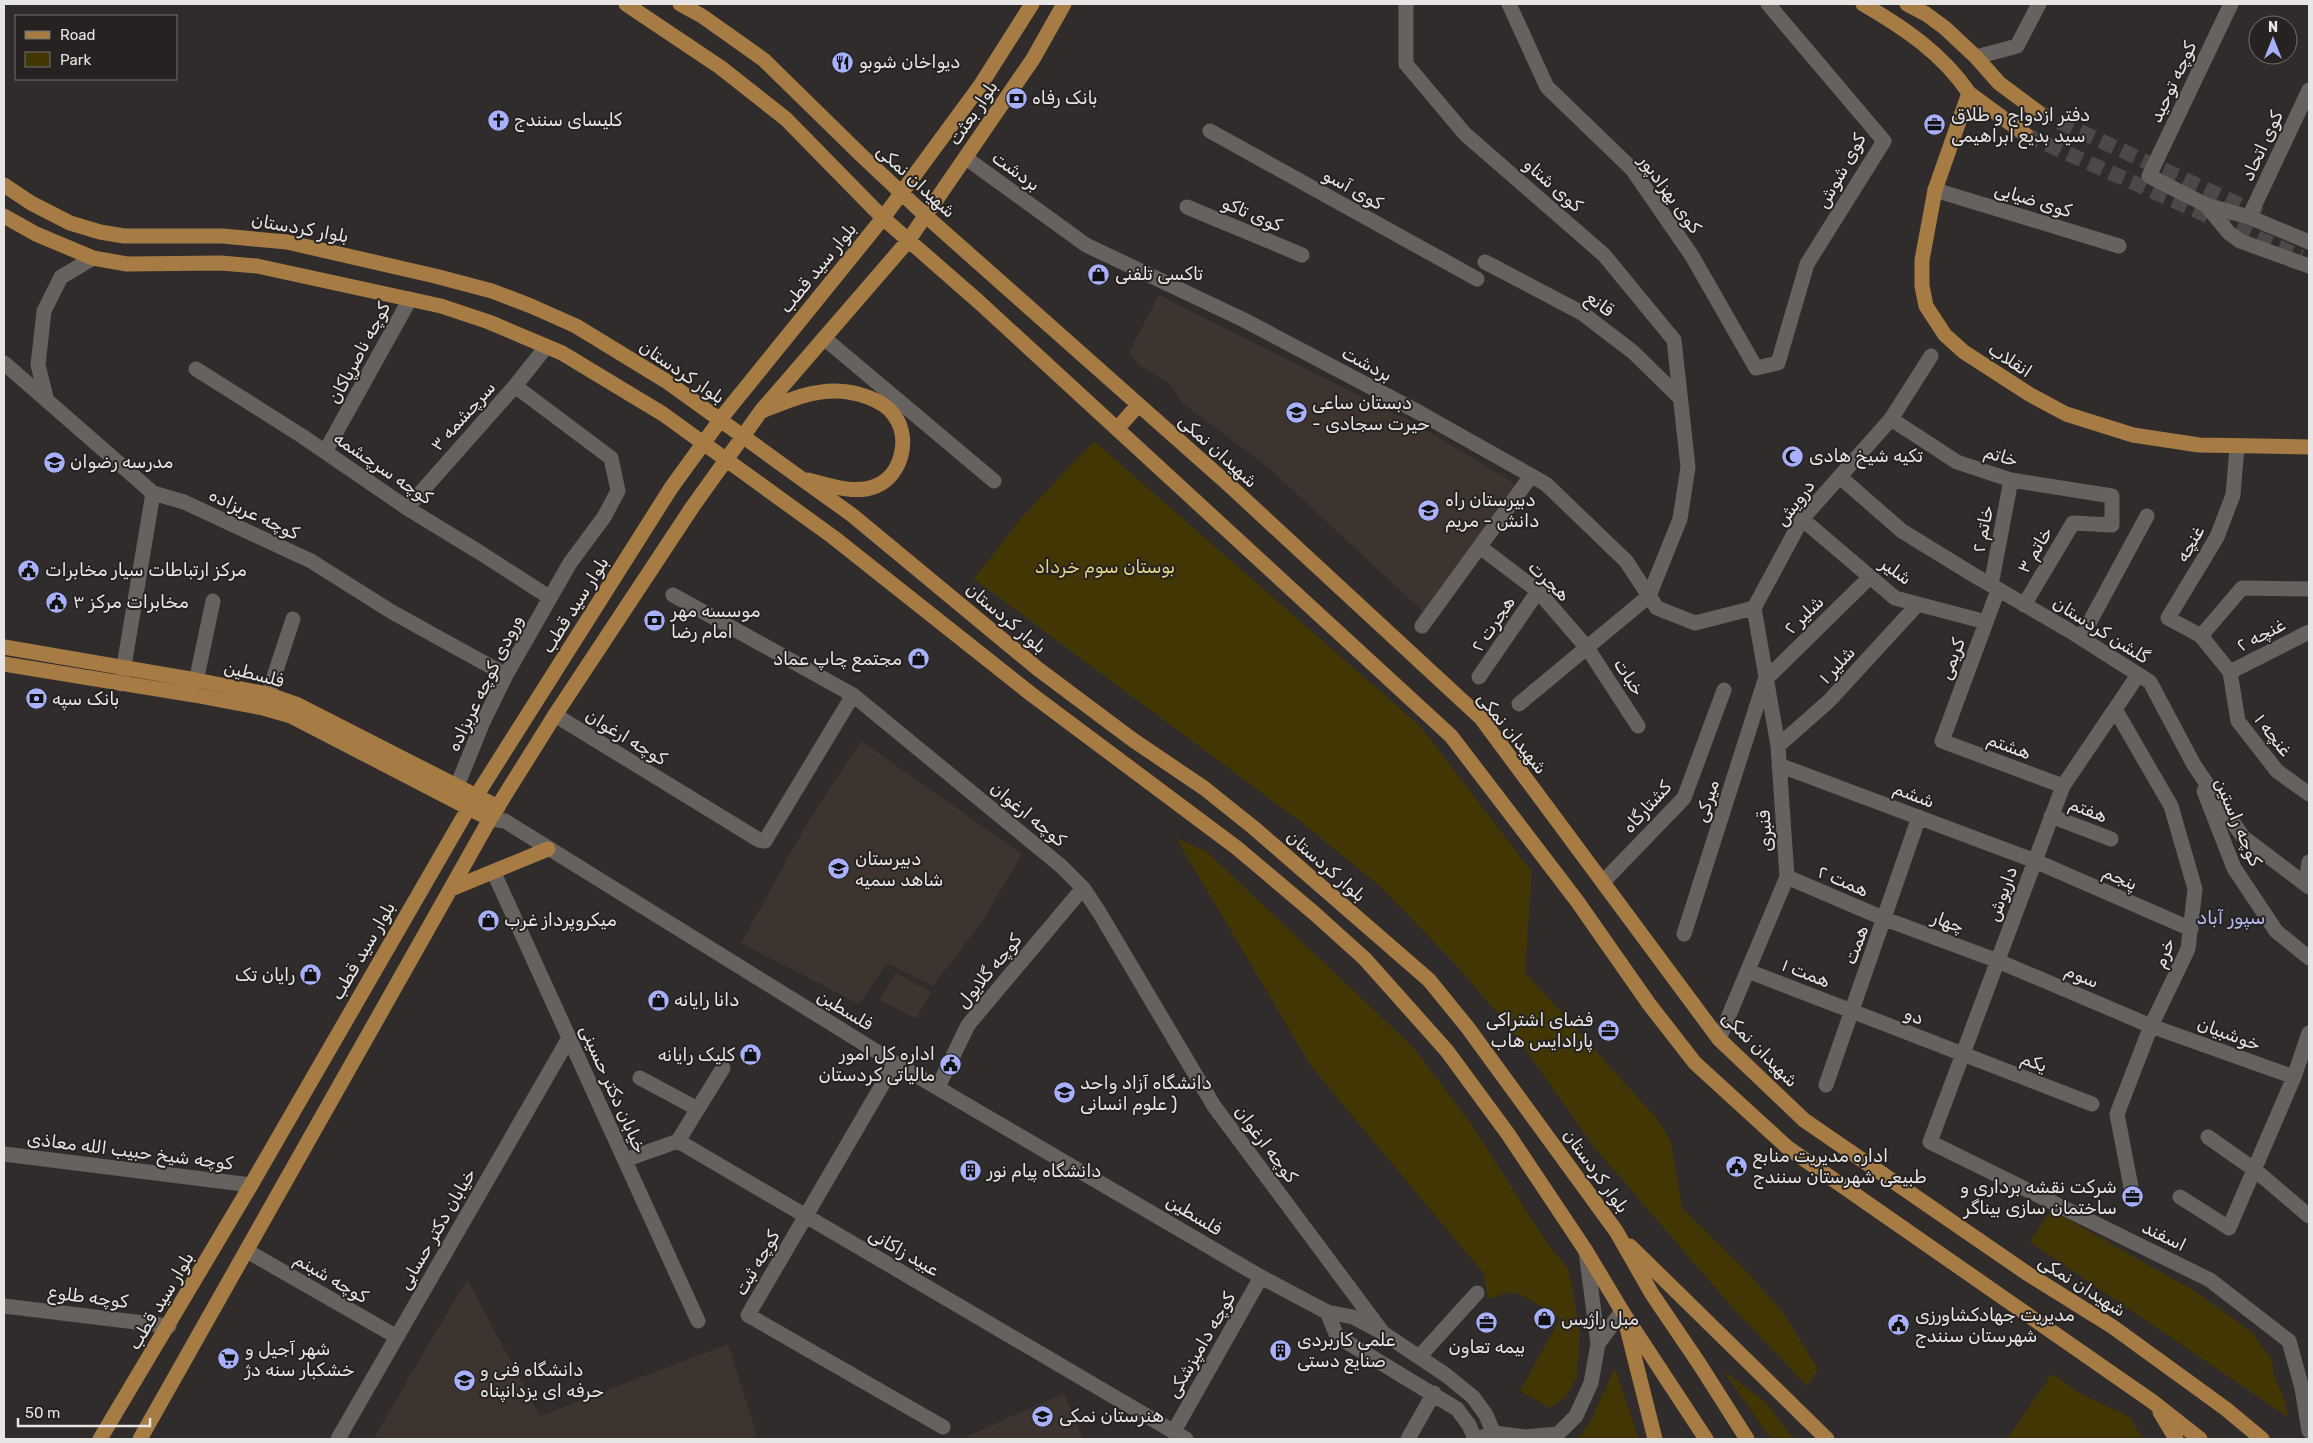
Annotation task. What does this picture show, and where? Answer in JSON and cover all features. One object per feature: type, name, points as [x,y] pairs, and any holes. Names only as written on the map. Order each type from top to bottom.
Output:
[{"type":"main road","points":[[626,4],[726,71],[786,119],[883,218],[979,302],[1451,736],[1577,901],[1648,1004],[1695,1063],[1788,1148],[2153,1402],[2200,1439]]},
{"type":"main road","name":"شهیدان نمکی","points":[[680,4],[702,16],[764,60],[926,216],[1228,484],[1481,718],[1719,1039],[1804,1120],[2028,1274],[2113,1327],[2226,1409],[2262,1439]]},
{"type":"main road","name":"بلوار بعثت","points":[[883,218],[980,86],[1032,4]]},
{"type":"main road","name":"بلوار بعثت","points":[[908,241],[1033,59],[1064,4]]},
{"type":"main road","points":[[1863,4],[1902,27],[1953,72],[1969,93],[2026,135]]},
{"type":"main road","points":[[1907,4],[1926,14],[1976,57],[1999,83],[2038,112]]},
{"type":"main road","name":"انقلاب","points":[[1969,93],[1935,190],[1922,260],[1922,286],[1926,306],[1945,335],[1964,352],[2029,394],[2066,414],[2133,435],[2199,445],[2309,447]]},
{"type":"main road","name":"بلوار کردستان","points":[[4,185],[31,203],[70,223],[100,232],[124,236],[222,236],[287,242],[492,291],[576,326],[725,417],[739,434],[852,515],[1038,669],[1133,740],[1204,788],[1320,884],[1429,980],[1474,1036],[1616,1231],[1652,1294],[1747,1439]]},
{"type":"main road","points":[[4,216],[36,234],[93,258],[127,264],[221,263],[257,266],[441,306],[488,322],[562,353],[663,414],[833,537],[1031,694],[1237,848],[1365,959],[1447,1051],[1508,1134],[1586,1251],[1622,1311],[1706,1439]]},
{"type":"main road","name":"بلوار سید قطب","points":[[100,1439],[168,1326],[472,802],[671,488],[883,218]]},
{"type":"main road","points":[[140,1439],[451,889],[498,816],[555,715],[693,506],[761,411],[908,241]]},
{"type":"main road","points":[[761,411],[807,393],[837,391],[880,402],[894,415],[903,434],[902,456],[892,474],[875,487],[848,490],[799,478]]},
{"type":"main road","points":[[1118,429],[1138,405]]},
{"type":"main road","points":[[706,446],[725,417]]},
{"type":"main road","points":[[722,458],[739,434]]},
{"type":"main road","name":"فلسطین","points":[[4,647],[196,680],[265,701],[291,716],[472,802]]},
{"type":"main road","name":"فلسطین","points":[[4,664],[194,695],[296,704],[457,786],[472,802]]},
{"type":"main road","points":[[472,802],[498,816]]},
{"type":"main road","points":[[451,889],[494,873],[548,849]]},
{"type":"main road","points":[[1616,1231],[1827,1439]]},
{"type":"main road","points":[[1622,1311],[1656,1439]]},
{"type":"main road","points":[[2153,1402],[2176,1439]]},
{"type":"street","name":"کوی شتاو","points":[[1406,4],[1406,64],[1465,134],[1604,255],[1674,340],[1688,467],[1680,519],[1649,596]]},
{"type":"street","name":"کوی بهزادپور","points":[[1509,4],[1547,86],[1632,169],[1692,256],[1756,368]]},
{"type":"street","name":"کوی شوش","points":[[1756,368],[1778,363],[1807,264],[1884,141],[1768,4]]},
{"type":"street","points":[[1976,57],[2017,46],[2040,4]]},
{"type":"street","name":"کوچه توحید","points":[[2206,205],[2150,176],[2231,4]]},
{"type":"street","name":"کوی اتحاد","points":[[2249,218],[2309,90]]},
{"type":"street","name":"کوی آسو","points":[[1210,131],[1478,279]]},
{"type":"street","name":"بردشت","points":[[966,158],[1086,245],[1244,320],[1420,413],[1546,484],[1626,562],[1657,608],[1696,623],[1754,608]]},
{"type":"street","name":"کوی ضیایی","points":[[1935,190],[2119,246]]},
{"type":"street","points":[[2206,205],[2249,218],[2309,242]]},
{"type":"street","points":[[2206,205],[2229,233],[2240,241],[2309,266]]},
{"type":"street","name":"کوی تاکو","points":[[1187,207],[1302,255]]},
{"type":"street","points":[[47,401],[38,365],[44,311],[61,277],[93,258]]},
{"type":"street","name":"قانع","points":[[1485,262],[1582,313],[1633,352],[1679,397]]},
{"type":"street","name":"کوچه ناصرپاکان","points":[[325,452],[410,299]]},
{"type":"street","points":[[824,338],[994,481]]},
{"type":"street","name":"سرچشمه ۳","points":[[407,508],[515,386],[546,347]]},
{"type":"street","name":"درویش","points":[[1754,608],[1802,519],[1891,419],[1931,356]]},
{"type":"street","name":"کوچه عربزاده","points":[[4,363],[153,493],[184,502],[311,562],[392,612],[506,675]]},
{"type":"street","name":"کوچه سرچشمه","points":[[196,369],[325,452],[407,508],[549,597]]},
{"type":"street","name":"ورودی کوچه عربزاده","points":[[457,786],[483,722],[506,675],[549,597],[570,563],[604,517],[618,491],[611,458],[515,386]]},
{"type":"street","name":"خاتم","points":[[1891,419],[1957,462],[2011,480],[2112,496],[2112,524]]},
{"type":"street","name":"غنچه","points":[[2201,636],[2168,618],[2217,536],[2233,496],[2237,447]]},
{"type":"street","points":[[1422,626],[1531,476]]},
{"type":"street","name":"گلشن کردستان","points":[[1840,477],[1902,531],[2081,638],[2150,682],[2194,765],[2243,836],[2308,885]]},
{"type":"street","name":"خاتم ۲","points":[[1995,587],[2011,480]]},
{"type":"street","points":[[121,684],[153,493]]},
{"type":"street","points":[[2081,638],[2147,516]]},
{"type":"street","name":"شلیر","points":[[1802,519],[1895,598],[1986,622]]},
{"type":"street","name":"خاتم ۳","points":[[2024,605],[2073,523],[2112,524]]},
{"type":"street","points":[[2112,524],[2134,540]]},
{"type":"street","name":"هجرت","points":[[1480,547],[1538,591],[1588,649]]},
{"type":"street","name":"شلیر ۲","points":[[1765,680],[1870,577]]},
{"type":"street","name":"کریمی","points":[[1942,740],[1986,622],[1995,587]]},
{"type":"street","points":[[2201,636],[2242,588],[2309,589]]},
{"type":"street","name":"هجرت ۲","points":[[1479,678],[1538,591]]},
{"type":"street","points":[[673,595],[853,695]]},
{"type":"street","points":[[1519,704],[1588,649],[1649,596]]},
{"type":"street","points":[[194,695],[213,601]]},
{"type":"street","name":"شلیر ۱","points":[[1778,746],[1829,701],[1918,604]]},
{"type":"street","name":"قنبری","points":[[1719,1039],[1787,877],[1778,746],[1754,608]]},
{"type":"street","points":[[265,701],[293,619]]},
{"type":"street","name":"غنچه ۲","points":[[2230,672],[2309,632]]},
{"type":"street","name":"غنچه ۱","points":[[2201,636],[2230,672],[2238,721],[2277,771],[2309,794]]},
{"type":"street","name":"خبات","points":[[1588,649],[1638,726]]},
{"type":"street","name":"داریوش","points":[[1930,1142],[2063,786],[2138,674]]},
{"type":"street","name":"میرکی","points":[[1684,934],[1765,680]]},
{"type":"street","name":"کشتارگاه","points":[[1603,882],[1684,798],[1724,690]]},
{"type":"street","name":"کوچه ارغوان","points":[[555,715],[759,840],[765,841],[853,695],[1061,866],[1083,888],[1214,1106],[1383,1333]]},
{"type":"street","name":"خرم","points":[[2115,708],[2171,806],[2195,889],[2188,949],[2151,1026],[2118,1114],[2131,1187]]},
{"type":"street","name":"هشتم","points":[[1942,740],[2063,786]]},
{"type":"street","name":"ششم","points":[[1779,765],[2035,861]]},
{"type":"street","name":"کوچه راستین","points":[[2194,765],[2234,868],[2276,931],[2309,958]]},
{"type":"street","name":"فلسطین","points":[[498,816],[548,849],[895,1063],[1261,1277],[1327,1312],[1353,1317],[1420,1356],[1473,1397],[1486,1415],[1495,1436]]},
{"type":"street","name":"هفتم","points":[[2051,816],[2110,839]]},
{"type":"street","name":"همت","points":[[1826,1085],[1919,818]]},
{"type":"street","name":"پنجم","points":[[2035,861],[2191,929]]},
{"type":"street","points":[[2308,885],[2309,862]]},
{"type":"street","name":"خیابان دکتر حسینی","points":[[494,873],[698,1321]]},
{"type":"street","name":"همت ۲","points":[[1787,877],[1885,919]]},
{"type":"street","name":"کوچه گلایول","points":[[938,1087],[968,1025],[1083,888]]},
{"type":"street","name":"چهار","points":[[1885,919],[1998,961]]},
{"type":"street","name":"سوم","points":[[1998,961],[2151,1026]]},
{"type":"street","name":"همت ۱","points":[[1748,971],[1852,1011]]},
{"type":"street","name":"دو","points":[[1852,1011],[1962,1056]]},
{"type":"street","name":"خوشبیان","points":[[2151,1026],[2294,1077]]},
{"type":"street","points":[[2180,1197],[2229,1228],[2294,1077],[2309,1033]]},
{"type":"street","name":"خیابان دکتر حسابی","points":[[338,1439],[569,1038]]},
{"type":"street","name":"یکم","points":[[1962,1056],[2092,1104]]},
{"type":"street","name":"کوچه ثبت","points":[[895,1063],[748,1315],[943,1426]]},
{"type":"street","points":[[625,1160],[678,1141],[723,1068]]},
{"type":"street","points":[[640,1078],[698,1109]]},
{"type":"street","points":[[2208,1136],[2255,1170],[2309,1216]]},
{"type":"street","name":"عبید زاکانی","points":[[678,1141],[1180,1435]]},
{"type":"street","name":"اسفند","points":[[1930,1142],[2210,1280],[2288,1341],[2302,1388],[2309,1431]]},
{"type":"street","name":"کوچه شیخ حبیب الله معاذی","points":[[4,1154],[250,1185]]},
{"type":"street","name":"کوچه شبنم","points":[[247,1251],[397,1337]]},
{"type":"street","points":[[1327,1312],[1337,1336],[1434,1393],[1457,1409],[1469,1424],[1476,1439],[1495,1436],[1525,1437],[1558,1434],[1576,1416],[1591,1383],[1598,1344],[1586,1251]]},
{"type":"street","name":"کوچه دامپزشکی","points":[[1180,1435],[1261,1277]]},
{"type":"street","points":[[1420,1356],[1477,1293]]},
{"type":"street","name":"کوچه طلوع","points":[[4,1306],[168,1326]]},
{"type":"street","points":[[1598,1344],[1622,1311]]},
{"type":"street","points":[[1408,1439],[1434,1393]]},
{"type":"street","points":[[2308,1439],[2309,1435]]},
{"type":"shaded area","name":"دبستان ساعی - حیرت سجادی","points":[[1159,295],[1416,424],[1515,484],[1428,616],[1269,468],[1182,403],[1170,384],[1140,366],[1129,352]]},
{"type":"shaded area","points":[[861,741],[1022,854],[984,919],[933,986],[887,963],[859,1004],[741,943],[809,820]]},
{"type":"shaded area","points":[[895,973],[931,992],[916,1019],[880,1000]]},
{"type":"shaded area","name":"دانشگاه فنی و حرفه ای یزدانپناه","points":[[467,1279],[540,1416],[728,1344],[758,1439],[373,1439]]},
{"type":"shaded area","name":"هنرستان نمکی","points":[[1064,1393],[1083,1439],[961,1439]]},
{"type":"green space","name":"بوستان سوم خرداد","points":[[1094,441],[1420,726],[1532,872],[1525,972],[1658,1120],[1671,1142],[1682,1208],[1744,1269],[1782,1311],[1818,1369],[1807,1386],[1732,1307],[1594,1147],[1513,1032],[1457,966],[1381,887],[1301,822],[974,579],[1022,517]]},
{"type":"green space","points":[[1176,838],[1206,851],[1413,1047],[1472,1125],[1547,1243],[1569,1270],[1580,1334],[1577,1378],[1565,1397],[1550,1408],[1520,1391],[1560,1319],[1522,1295],[1509,1292],[1488,1299],[1484,1274],[1311,1066]]},
{"type":"green space","points":[[2051,1210],[2193,1290],[2252,1332],[2272,1360],[2274,1376],[2285,1401],[2288,1417],[2030,1242]]},
{"type":"green space","points":[[1615,1368],[1639,1439],[1565,1439],[1580,1437],[1590,1422]]},
{"type":"green space","points":[[1722,1369],[1766,1403],[1794,1439],[1771,1439]]},
{"type":"green space","points":[[2052,1374],[2083,1395],[2130,1417],[2143,1439],[2007,1439]]},
{"type":"tunnel","points":[[2038,112],[2262,215]]},
{"type":"tunnel","points":[[2026,135],[2301,257]]},
{"type":"place","name":"دیواخان شوبو","points":[[843,62]]},
{"type":"place","name":"بانک رفاه","points":[[1016,98]]},
{"type":"place","name":"کلیسای سنندج","points":[[498,120]]},
{"type":"place","name":"دفتر ازدواج و طلاق سید بدیع ابراهیمی","points":[[1935,125]]},
{"type":"place","name":"تاکسی تلفنی","points":[[1099,274]]},
{"type":"place","name":"دبستان ساعی - حیرت سجادی","points":[[1296,413]]},
{"type":"place","name":"تکیه شیخ هادی","points":[[1793,456]]},
{"type":"place","name":"مدرسه رضوان","points":[[54,462]]},
{"type":"place","name":"دبیرستان راه دانش - مریم","points":[[1429,510]]},
{"type":"place","name":"مرکز ارتباطات سیار مخابرات","points":[[29,570]]},
{"type":"place","name":"مخابرات مرکز ۳","points":[[57,602]]},
{"type":"place","name":"موسسه مهر امام رضا","points":[[655,621]]},
{"type":"place","name":"مجتمع چاپ عماد","points":[[918,659]]},
{"type":"place","name":"بانک سپه","points":[[36,699]]},
{"type":"place","name":"دبیرستان شاهد سمیه","points":[[839,869]]},
{"type":"place","name":"میکروپرداز غرب","points":[[488,920]]},
{"type":"place","name":"رایان تک","points":[[311,975]]},
{"type":"place","name":"دانا رایانه","points":[[658,1000]]},
{"type":"place","name":"فضای اشتراکی پارادایس هاب","points":[[1609,1030]]},
{"type":"place","name":"کلیک رایانه","points":[[751,1055]]},
{"type":"place","name":"اداره کل امور مالیاتی کردستان","points":[[951,1064]]},
{"type":"place","name":"دانشگاه آزاد واحد علوم انسانی )","points":[[1064,1093]]},
{"type":"place","name":"اداره مدیریت منابع طبیعی شهرستان سنندج","points":[[1737,1166]]},
{"type":"place","name":"دانشگاه پیام نور","points":[[971,1171]]},
{"type":"place","name":"شرکت نقشه برداری و ساختمان سازی بیناگر","points":[[2133,1197]]},
{"type":"place","name":"مبل راژیس","points":[[1545,1319]]},
{"type":"place","name":"بیمه تعاون","points":[[1487,1322]]},
{"type":"place","name":"مدیریت جهادکشاورزی شهرستان سنندج","points":[[1899,1325]]},
{"type":"place","name":"علمی کاربردی صنایع دستی","points":[[1281,1350]]},
{"type":"place","name":"شهر آجیل و خشکبار سنه دژ","points":[[229,1359]]},
{"type":"place","name":"دانشگاه فنی و حرفه ای یزدانپناه","points":[[464,1380]]},
{"type":"place","name":"هنرستان نمکی","points":[[1043,1416]]},
{"type":"district","name":"سپور آباد","points":[[2231,917]]}]
